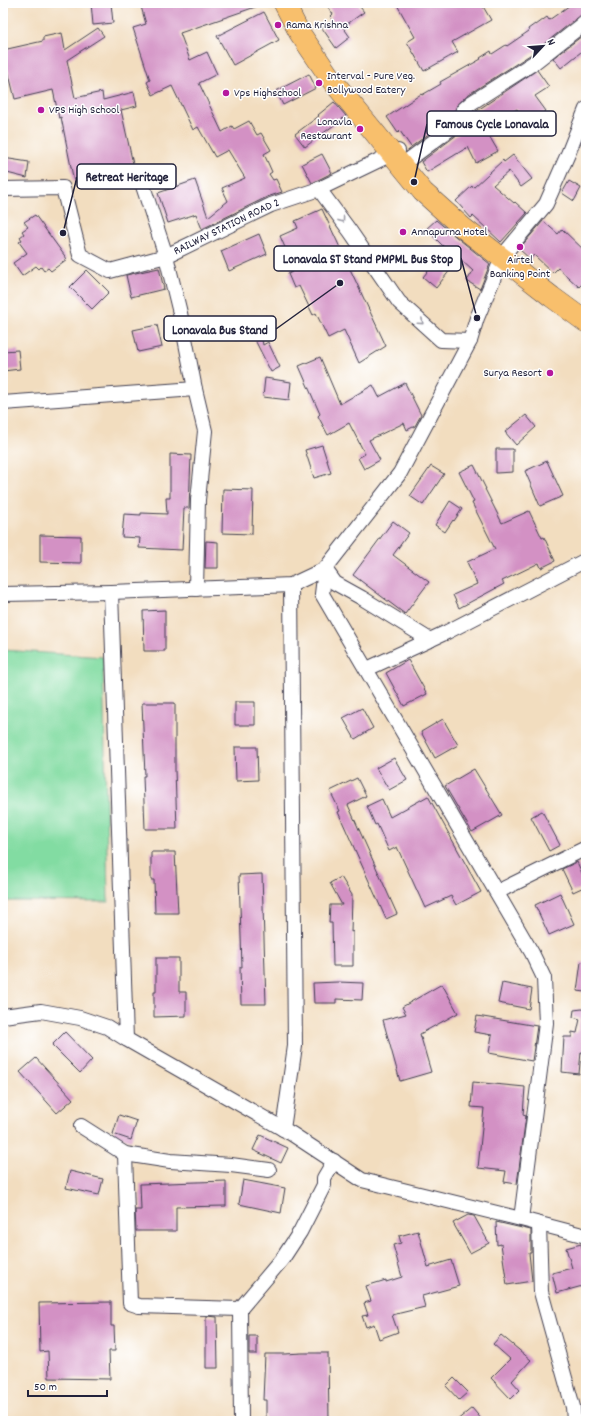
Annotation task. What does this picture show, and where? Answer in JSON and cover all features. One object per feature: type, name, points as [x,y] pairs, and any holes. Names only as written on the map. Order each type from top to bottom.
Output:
[{"type":"highway","points":[[284,3],[299,32],[331,79],[399,155]]},
{"type":"highway","points":[[292,3],[304,28],[399,155],[423,192],[462,227],[586,312]]},
{"type":"highway","points":[[503,255],[586,322]]},
{"type":"street","name":"RAILWAY STATION ROAD 2","points":[[196,589],[198,500],[206,431],[195,389],[180,313],[166,256],[270,205],[319,189],[399,155],[461,121],[464,109],[471,103],[491,89],[517,75],[586,22]]},
{"type":"street","points":[[3,594],[111,592],[291,585],[325,569],[400,473],[470,341],[477,318],[503,255],[546,204],[586,109]]},
{"type":"street","points":[[3,189],[63,188],[80,255],[110,271],[166,256],[143,186]]},
{"type":"street","points":[[319,189],[399,302],[441,340],[470,341]]},
{"type":"street","points":[[3,403],[195,389]]},
{"type":"street","points":[[367,669],[430,640],[586,560]]},
{"type":"street","points":[[325,569],[335,583],[430,640]]},
{"type":"street","points":[[325,569],[322,594],[497,892],[532,953],[544,978],[546,1022],[521,1219]]},
{"type":"street","points":[[283,1129],[295,1046],[291,585]]},
{"type":"street","points":[[111,592],[126,1039]]},
{"type":"street","points":[[497,892],[586,848]]},
{"type":"street","points":[[3,1016],[41,1011],[80,1018],[107,1027],[283,1129],[362,1180],[586,1236]]},
{"type":"street","points":[[81,1126],[125,1154],[170,1161],[231,1165],[269,1170]]},
{"type":"street","points":[[125,1154],[130,1303],[139,1306],[240,1309]]},
{"type":"street","points":[[241,1421],[240,1309],[283,1258],[300,1232],[324,1185],[324,1178],[334,1161]]},
{"type":"street","points":[[539,1224],[541,1292],[572,1407],[574,1421]]},
{"type":"green space","points":[[3,650],[103,657],[108,902],[3,901]]},
{"type":"building","points":[[91,3],[111,3],[113,23],[93,25]]},
{"type":"building","points":[[140,3],[264,3],[180,33],[190,60],[207,52],[217,74],[199,83],[222,132],[232,126],[234,129],[249,121],[257,135],[261,133],[271,150],[264,154],[272,172],[269,174],[273,180],[276,179],[282,192],[267,197],[202,229],[196,214],[168,223],[158,193],[195,180],[208,217],[228,201],[222,188],[245,178],[228,150],[215,157],[198,127],[193,130],[172,86],[153,95],[147,82],[150,80],[133,28],[146,24]]},
{"type":"building","points":[[333,3],[357,3],[364,12],[343,27],[350,37],[336,48],[322,28],[333,21],[330,17],[333,14],[328,7]]},
{"type":"building","points":[[396,3],[481,3],[491,20],[452,42],[458,52],[424,71],[407,42],[415,37]]},
{"type":"building","points":[[573,3],[586,3],[586,14],[581,15],[530,55],[466,96],[456,107],[453,116],[411,147],[400,131],[398,133],[387,117],[421,94],[422,95],[441,84],[440,82],[481,59],[480,58],[491,51],[492,54],[506,45],[507,46],[529,31],[528,29],[535,24],[536,25],[547,17],[549,20]]},
{"type":"building","points":[[264,12],[279,40],[233,65],[217,36]]},
{"type":"building","points":[[98,28],[104,36],[67,60],[75,98],[102,92],[103,100],[134,92],[137,106],[121,110],[135,173],[105,179],[104,175],[74,182],[61,117],[59,118],[53,90],[15,99],[3,50],[43,41],[43,37],[62,33],[65,50]]},
{"type":"building","points":[[586,33],[586,48],[561,68],[553,58]]},
{"type":"building","points":[[537,70],[549,87],[535,96],[546,111],[529,125],[517,109],[485,129],[498,151],[476,163],[468,147],[427,172],[421,162],[466,128],[472,114]]},
{"type":"building","points":[[309,74],[316,88],[283,105],[276,91]]},
{"type":"building","points":[[334,102],[346,116],[305,147],[295,134],[319,116],[318,115]]},
{"type":"building","points":[[322,154],[332,173],[312,183],[302,164]]},
{"type":"building","points":[[513,155],[532,179],[521,187],[509,171],[493,185],[527,213],[501,242],[473,216],[471,218],[456,201],[472,186],[473,188],[503,160],[504,162]]},
{"type":"building","points":[[3,158],[29,162],[27,178],[3,172]]},
{"type":"building","points":[[569,181],[581,188],[574,201],[562,193]]},
{"type":"building","points":[[322,209],[386,346],[359,363],[344,330],[328,338],[316,313],[313,315],[299,286],[294,288],[288,274],[292,272],[290,268],[293,266],[280,236],[298,228],[295,221]]},
{"type":"building","points":[[35,215],[67,259],[51,271],[48,268],[44,271],[41,267],[39,269],[36,266],[22,276],[13,263],[27,253],[19,242],[22,240],[20,237],[24,234],[22,231],[28,227],[24,222]]},
{"type":"building","points":[[436,220],[490,264],[480,289],[467,281],[473,271],[461,260],[458,260],[436,288],[423,277],[446,249],[426,229]]},
{"type":"building","points":[[543,221],[558,234],[562,229],[586,252],[586,280],[579,287],[558,268],[553,273],[534,255],[530,259],[519,249]]},
{"type":"building","points":[[259,234],[267,254],[229,271],[221,251]]},
{"type":"building","points":[[159,268],[164,289],[131,297],[126,275]]},
{"type":"building","points":[[87,270],[109,292],[92,309],[70,287]]},
{"type":"building","points":[[258,318],[263,345],[268,342],[280,367],[271,372],[253,336],[235,340],[232,323]]},
{"type":"building","points":[[157,325],[162,347],[138,352],[133,330]]},
{"type":"building","points":[[18,350],[20,369],[3,371],[3,351]]},
{"type":"building","points":[[320,357],[340,404],[373,385],[379,397],[405,383],[421,415],[415,426],[407,430],[404,423],[369,440],[380,460],[364,469],[358,458],[365,454],[349,423],[328,435],[318,416],[320,414],[299,366]]},
{"type":"building","points":[[265,378],[291,382],[289,400],[263,397]]},
{"type":"building","points":[[526,415],[536,427],[516,445],[505,432]]},
{"type":"building","points":[[322,445],[331,473],[314,478],[305,450]]},
{"type":"building","points":[[496,449],[513,449],[513,472],[496,473]]},
{"type":"building","points":[[170,454],[191,455],[189,508],[184,508],[182,550],[139,548],[140,538],[122,537],[124,514],[167,514],[166,498],[170,498]]},
{"type":"building","points":[[547,461],[563,496],[540,506],[525,471]]},
{"type":"building","points":[[474,465],[502,523],[529,511],[542,538],[544,537],[555,561],[541,568],[539,563],[502,581],[504,584],[459,608],[453,595],[477,584],[467,562],[495,549],[472,503],[474,502],[459,472]]},
{"type":"building","points":[[431,466],[444,474],[423,505],[410,496]]},
{"type":"building","points":[[223,489],[253,490],[252,534],[222,533]]},
{"type":"building","points":[[450,501],[462,509],[445,532],[435,525]]},
{"type":"building","points":[[393,521],[409,533],[393,555],[429,582],[405,614],[353,575]]},
{"type":"building","points":[[40,535],[81,536],[81,563],[40,562]]},
{"type":"building","points":[[206,541],[218,542],[218,568],[205,568]]},
{"type":"building","points":[[165,610],[165,651],[144,651],[143,611]]},
{"type":"building","points":[[408,660],[427,694],[404,706],[386,673]]},
{"type":"building","points":[[235,702],[255,702],[255,725],[235,725]]},
{"type":"building","points":[[142,703],[175,703],[177,829],[145,829],[143,776],[145,776]]},
{"type":"building","points":[[362,708],[373,728],[355,739],[343,718]]},
{"type":"building","points":[[443,719],[458,745],[435,758],[421,732]]},
{"type":"building","points":[[235,747],[257,747],[258,780],[236,781]]},
{"type":"building","points":[[394,758],[407,780],[389,790],[376,768]]},
{"type":"building","points":[[474,769],[502,815],[472,832],[445,786]]},
{"type":"building","points":[[357,778],[366,796],[348,805],[397,914],[386,919],[330,791]]},
{"type":"building","points":[[428,796],[481,892],[456,905],[451,896],[425,908],[397,847],[389,851],[367,806],[382,799],[390,817]]},
{"type":"building","points":[[542,811],[560,845],[549,851],[531,817]]},
{"type":"building","points":[[151,852],[175,852],[178,913],[155,913],[154,880],[151,880]]},
{"type":"building","points":[[577,862],[586,882],[586,886],[573,892],[562,869]]},
{"type":"building","points":[[262,874],[266,1004],[241,1004],[240,967],[242,967],[239,875]]},
{"type":"building","points":[[341,877],[352,895],[351,932],[353,931],[353,966],[333,966],[332,923],[329,923],[330,905],[342,905],[330,883]]},
{"type":"building","points":[[560,893],[574,924],[549,935],[535,905]]},
{"type":"building","points":[[156,958],[179,958],[179,992],[186,992],[186,1016],[154,1017]]},
{"type":"building","points":[[581,962],[586,963],[586,992],[577,991]]},
{"type":"building","points":[[313,983],[363,983],[362,1000],[336,999],[336,1003],[314,1003]]},
{"type":"building","points":[[502,983],[532,989],[529,1009],[498,1003]]},
{"type":"building","points":[[442,984],[458,1013],[420,1034],[431,1072],[400,1081],[383,1020],[406,1014],[402,1007]]},
{"type":"building","points":[[574,1010],[586,1010],[586,1053],[581,1052],[579,1074],[562,1072],[564,1037],[572,1037],[572,1032],[577,1033],[580,1019],[573,1017]]},
{"type":"building","points":[[477,1016],[537,1026],[532,1061],[489,1053],[492,1035],[474,1032]]},
{"type":"building","points":[[65,1032],[92,1060],[80,1073],[52,1045]]},
{"type":"building","points":[[36,1058],[73,1099],[57,1113],[20,1072]]},
{"type":"building","points":[[473,1082],[525,1087],[523,1115],[526,1116],[517,1184],[504,1182],[506,1171],[478,1168],[484,1108],[471,1107]]},
{"type":"building","points":[[119,1115],[137,1121],[131,1140],[113,1134]]},
{"type":"building","points":[[260,1135],[288,1148],[281,1163],[253,1150]]},
{"type":"building","points":[[70,1171],[103,1179],[99,1195],[66,1188]]},
{"type":"building","points":[[243,1180],[285,1188],[281,1213],[239,1204]]},
{"type":"building","points":[[226,1181],[226,1206],[176,1207],[176,1231],[136,1231],[135,1210],[141,1210],[140,1184]]},
{"type":"building","points":[[468,1215],[474,1216],[489,1243],[470,1253],[453,1223]]},
{"type":"building","points":[[496,1222],[531,1230],[531,1253],[529,1253],[532,1281],[507,1285],[501,1244],[497,1245]]},
{"type":"building","points":[[418,1231],[428,1267],[451,1260],[459,1286],[422,1296],[425,1307],[392,1315],[398,1332],[379,1339],[374,1324],[366,1327],[362,1316],[368,1315],[364,1303],[371,1301],[366,1286],[402,1277],[393,1245],[401,1243],[399,1236]]},
{"type":"building","points":[[581,1244],[586,1261],[586,1285],[557,1293],[552,1273],[572,1268],[566,1248]]},
{"type":"building","points":[[111,1302],[111,1326],[114,1326],[115,1351],[109,1351],[110,1379],[49,1378],[48,1351],[40,1352],[39,1303]]},
{"type":"building","points":[[206,1316],[217,1317],[218,1368],[206,1368]]},
{"type":"building","points":[[501,1335],[531,1360],[512,1381],[520,1390],[511,1399],[491,1378],[510,1359],[493,1344]]},
{"type":"building","points":[[249,1336],[257,1336],[257,1354],[249,1354]]},
{"type":"building","points":[[328,1353],[329,1421],[266,1421],[266,1400],[263,1400],[265,1354]]},
{"type":"building","points":[[454,1378],[468,1392],[459,1400],[446,1386]]},
{"type":"building","points":[[472,1408],[483,1421],[456,1421]]},
{"type":"place","name":"Rama Krishna","points":[[278,25]]},
{"type":"place","name":"Interval - Pure Veg. Bollywood Eatery","points":[[319,83]]},
{"type":"place","name":"Vps Highschool","points":[[226,93]]},
{"type":"place","name":"VPS High School","points":[[41,110]]},
{"type":"place","name":"Lonavla Restaurant","points":[[360,129]]},
{"type":"place","name":"Famous Cycle Lonavala","points":[[414,182]]},
{"type":"place","name":"Annapurna Hotel","points":[[403,232]]},
{"type":"place","name":"Retreat Heritage","points":[[63,233]]},
{"type":"place","name":"Airtel Banking Point","points":[[520,247]]},
{"type":"place","name":"Lonavala Bus Stand","points":[[340,283]]},
{"type":"place","name":"Lonavala ST Stand PMPML Bus Stop","points":[[477,318]]},
{"type":"place","name":"Surya Resort","points":[[550,373]]}]
